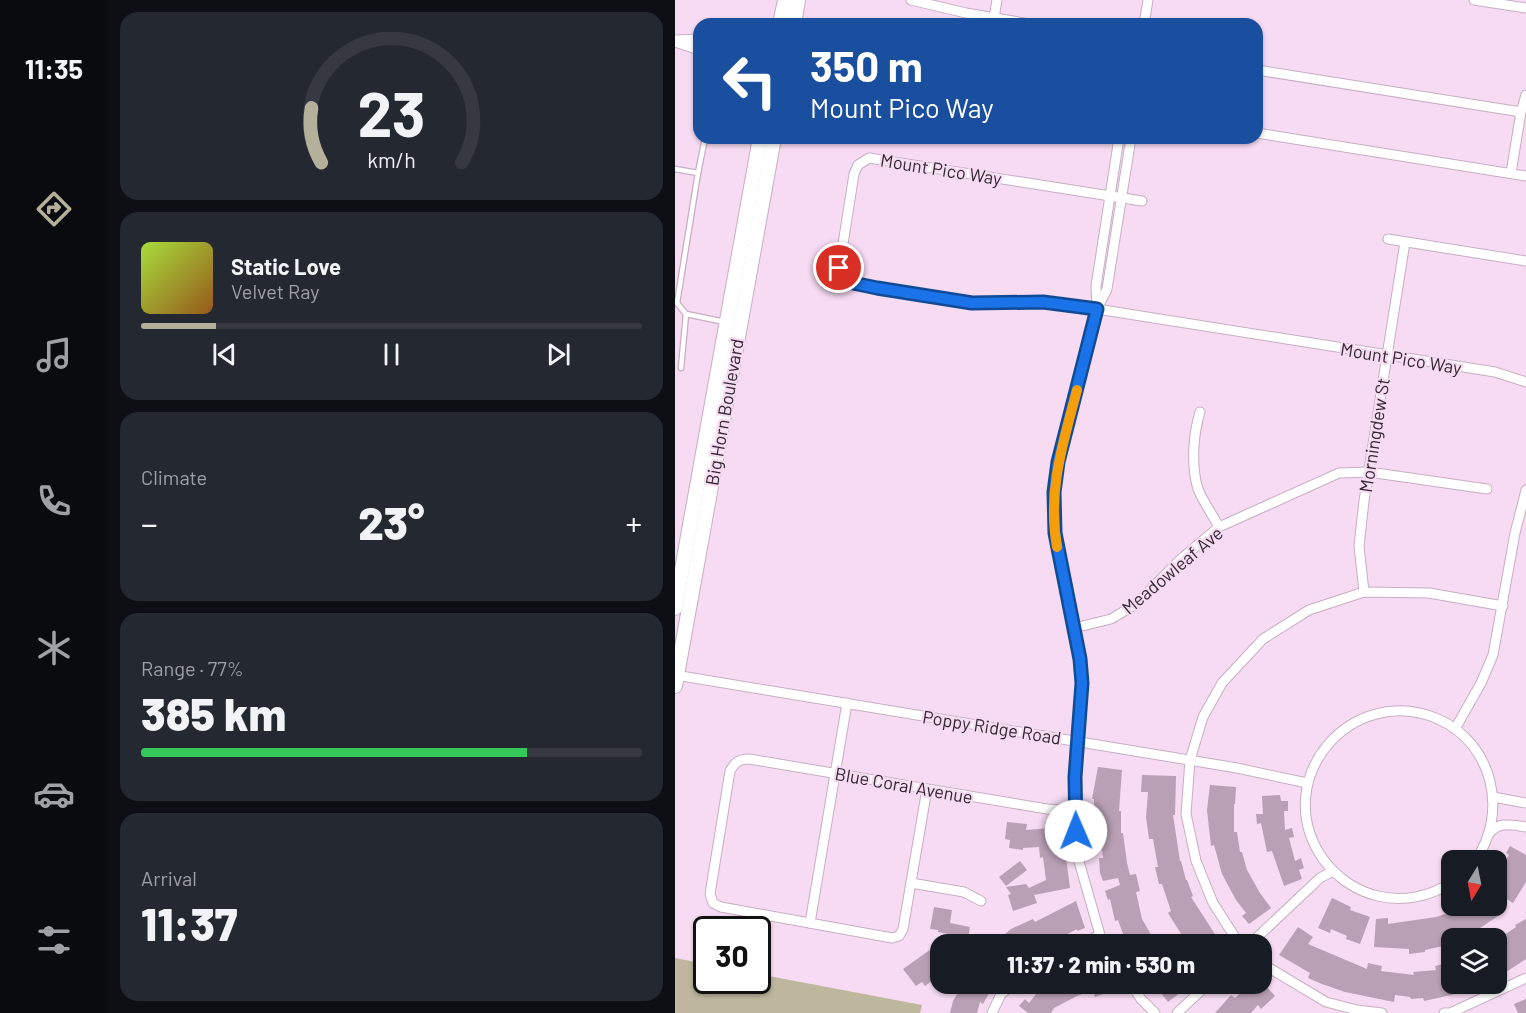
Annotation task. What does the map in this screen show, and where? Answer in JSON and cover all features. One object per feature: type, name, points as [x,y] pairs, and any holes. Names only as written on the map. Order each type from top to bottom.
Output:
[{"type":"main road","points":[[781,18],[785,0]]},
{"type":"main road","points":[[795,18],[798,0]]},
{"type":"main road","name":"Big Horn Boulevard","points":[[675,608],[759,144]]},
{"type":"main road","name":"Big Horn Boulevard","points":[[676,679],[773,144]]},
{"type":"street","points":[[911,0],[994,18],[997,0]]},
{"type":"street","points":[[1145,18],[1147,0]]},
{"type":"street","points":[[1474,0],[1526,8]]},
{"type":"street","points":[[675,41],[693,40]]},
{"type":"street","points":[[675,41],[693,48]]},
{"type":"street","points":[[1263,71],[1521,112]]},
{"type":"street","points":[[1511,173],[1526,95]]},
{"type":"street","points":[[1263,134],[1526,176]]},
{"type":"street","points":[[1097,309],[1096,286],[1118,144]]},
{"type":"street","points":[[1100,934],[1076,850],[1077,741],[1082,709],[1082,683],[1080,659],[1055,533],[1054,492],[1058,462],[1097,309],[1107,289],[1130,144]]},
{"type":"street","name":"Mount Pico Way","points":[[1142,201],[869,158],[861,162],[856,169],[840,263],[842,276],[848,282],[856,285],[972,303],[1043,302],[1097,309],[1495,372],[1526,382]]},
{"type":"street","points":[[1388,239],[1526,261]]},
{"type":"street","name":"Morningdew St","points":[[1363,592],[1359,546],[1405,242]]},
{"type":"street","points":[[1200,412],[1195,428],[1194,451],[1198,489],[1219,527]]},
{"type":"street","name":"Meadowleaf Ave","points":[[1074,628],[1111,619],[1136,604],[1181,559],[1219,527],[1339,473],[1369,472],[1487,489]]},
{"type":"street","points":[[1455,729],[1488,669],[1496,641],[1515,533],[1526,490]]},
{"type":"street","points":[[1233,934],[1213,903],[1196,861],[1186,814],[1190,760],[1203,717],[1222,683],[1263,639],[1309,610],[1363,592],[1429,593],[1503,606]]},
{"type":"street","name":"Poppy Ridge Road","points":[[676,679],[847,703],[1190,760],[1307,783]]},
{"type":"street","points":[[847,703],[810,923],[892,938],[899,936],[903,929],[927,789]]},
{"type":"street","points":[[1441,889],[1421,896],[1392,898],[1364,892],[1347,883],[1332,871],[1317,850],[1308,826],[1305,800],[1307,783],[1316,759],[1331,739],[1351,723],[1375,714],[1400,710],[1425,714],[1455,729],[1468,740],[1483,760],[1492,784],[1494,809],[1489,834]]},
{"type":"street","name":"Blue Coral Avenue","points":[[810,923],[721,907],[713,903],[710,894],[730,771],[741,759],[1047,809],[1075,811]]},
{"type":"street","points":[[1493,797],[1526,803]]},
{"type":"street","points":[[1481,850],[1493,828],[1503,825],[1526,828]]},
{"type":"street","points":[[1261,934],[1320,878],[1332,871]]},
{"type":"street","points":[[911,883],[964,892],[981,901]]},
{"type":"street","points":[[1272,970],[1326,1002],[1332,1009],[1382,1013]]},
{"type":"street","points":[[1444,1013],[1526,978]]},
{"type":"street","points":[[992,1013],[1001,994]]},
{"type":"street","points":[[1138,994],[1155,1013]]},
{"type":"street","points":[[1177,1013],[1197,994]]},
{"type":"lane","points":[[704,144],[677,303],[686,314],[726,322]]},
{"type":"lane","points":[[675,169],[698,173]]},
{"type":"lane","points":[[681,368],[686,314]]},
{"type":"shaded area","points":[[675,958],[693,961],[693,994],[771,994],[771,976],[922,1005],[920,1013],[675,1013]]},
{"type":"building","points":[[1098,767],[1122,770],[1119,811],[1121,811],[1121,833],[1123,833],[1130,875],[1136,874],[1140,891],[1136,892],[1142,919],[1151,934],[1123,934],[1118,920],[1115,921],[1110,899],[1108,900],[1105,891],[1120,885],[1118,878],[1103,881],[1100,873],[1099,858],[1103,858],[1101,841],[1095,841],[1094,799],[1092,799]]},
{"type":"building","points":[[1142,775],[1176,776],[1175,815],[1173,815],[1180,861],[1193,896],[1191,897],[1215,934],[1181,934],[1168,913],[1171,911],[1162,884],[1159,884],[1155,867],[1158,867],[1153,839],[1149,839],[1146,817],[1148,792],[1141,792]]},
{"type":"building","points":[[1210,785],[1236,787],[1234,832],[1237,832],[1240,852],[1242,852],[1247,870],[1271,908],[1249,924],[1242,916],[1246,913],[1222,874],[1214,845],[1211,846],[1207,810]]},
{"type":"building","points":[[1280,795],[1281,801],[1288,801],[1288,811],[1284,811],[1285,830],[1292,828],[1294,837],[1289,838],[1295,861],[1301,858],[1304,868],[1299,870],[1302,879],[1284,886],[1272,851],[1267,852],[1261,823],[1257,824],[1256,814],[1263,814],[1262,796]]},
{"type":"building","points":[[1007,822],[1027,824],[1026,830],[1062,827],[1070,888],[1034,895],[1037,903],[1013,911],[1008,895],[1011,894],[1006,887],[1026,884],[1029,888],[1046,880],[1043,857],[1040,858],[1039,847],[1023,848],[1023,850],[1009,848],[1010,840],[1005,839]]},
{"type":"building","points":[[1510,846],[1526,855],[1526,882],[1513,903],[1507,899],[1507,858],[1509,855],[1507,851]]},
{"type":"building","points":[[1020,861],[1027,870],[1006,886],[999,877]]},
{"type":"building","points":[[1332,898],[1351,907],[1350,910],[1370,917],[1360,944],[1346,939],[1347,936],[1331,929],[1330,933],[1318,928]]},
{"type":"building","points":[[1076,901],[1085,928],[1067,934],[1005,934],[1033,919],[1035,922]]},
{"type":"building","points":[[934,907],[952,910],[950,923],[970,927],[969,934],[949,934],[930,929]]},
{"type":"building","points":[[1498,916],[1480,928],[1441,928],[1441,946],[1425,950],[1425,952],[1409,954],[1409,949],[1374,947],[1376,919],[1388,918],[1388,924],[1436,917]]},
{"type":"building","points":[[1526,919],[1526,959],[1507,971],[1507,933],[1516,927],[1515,925]]},
{"type":"building","points":[[1298,927],[1313,937],[1308,944],[1367,969],[1368,963],[1382,966],[1381,971],[1414,975],[1413,972],[1436,970],[1435,966],[1441,965],[1441,994],[1456,994],[1424,1001],[1423,998],[1411,999],[1395,995],[1394,1002],[1345,992],[1308,978],[1310,973],[1279,955]]},
{"type":"building","points":[[930,950],[930,982],[925,986],[922,982],[916,986],[903,969]]},
{"type":"building","points":[[1272,993],[1275,996],[1261,1009],[1258,1005],[1251,1013],[1215,1013],[1231,995],[1235,998],[1239,994]]},
{"type":"building","points":[[957,994],[989,994],[983,1004],[980,1002],[977,1013],[950,1013]]},
{"type":"building","points":[[1036,994],[1082,994],[1054,1008],[1051,1013],[1028,1013],[1019,1006],[1025,999],[1029,1003]]},
{"type":"building","points":[[1162,994],[1179,994],[1168,1002]]},
{"type":"building","points":[[1526,999],[1526,1013],[1518,1013],[1514,1004]]},
{"type":"slow traffic","points":[[1057,547],[1053,507],[1054,492],[1058,462],[1077,390]]},
{"type":"route","points":[[839,268],[842,276],[848,282],[856,285],[972,303],[1043,302],[1097,309],[1058,462],[1053,507],[1055,533],[1080,659],[1082,683],[1082,709],[1075,777],[1076,831]]}]
